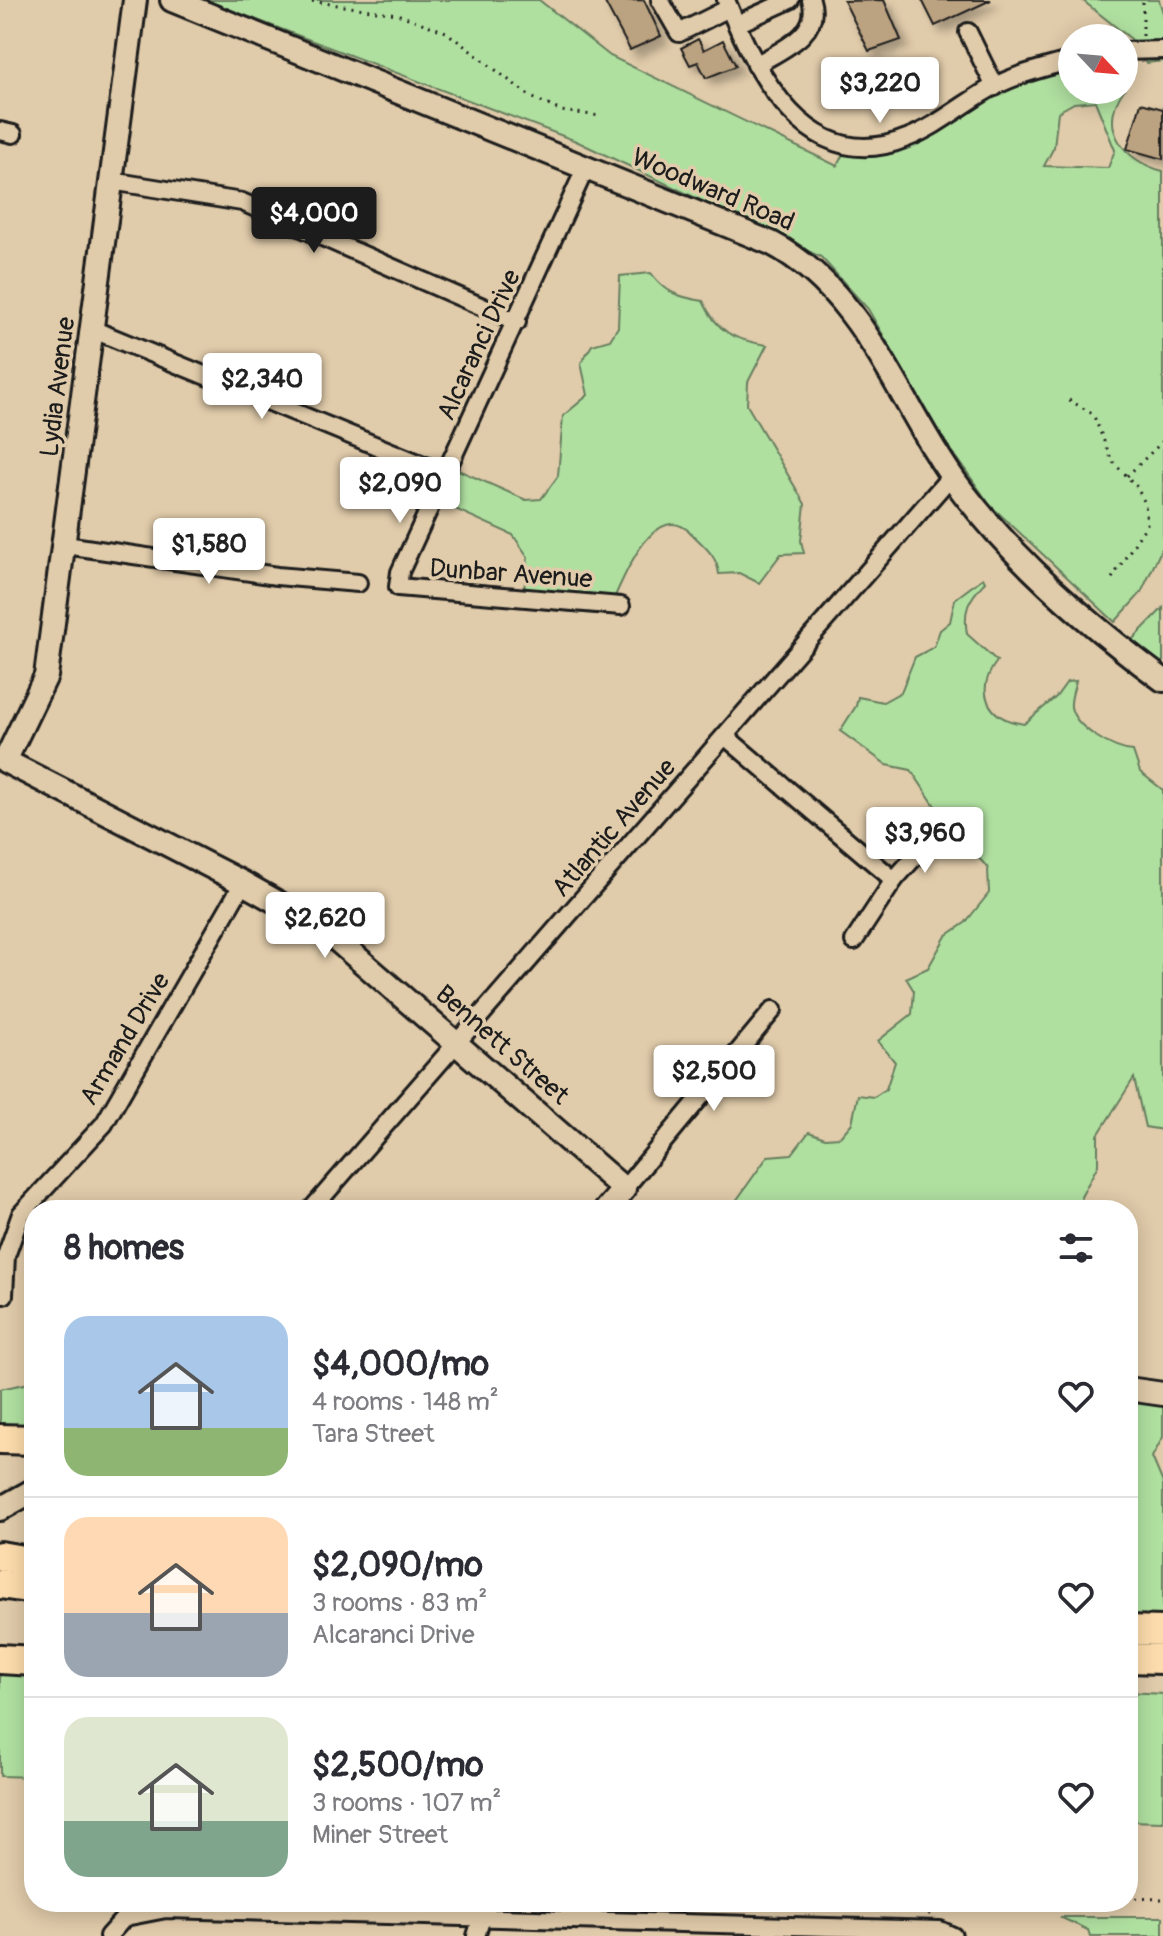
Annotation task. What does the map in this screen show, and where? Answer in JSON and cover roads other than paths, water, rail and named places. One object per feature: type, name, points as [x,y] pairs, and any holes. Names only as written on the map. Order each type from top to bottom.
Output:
[{"type":"highway","points":[[1138,1630],[1163,1631]]},
{"type":"highway","points":[[1138,1658],[1163,1659]]},
{"type":"highway","points":[[0,1659],[24,1660]]},
{"type":"street","name":"Lydia Avenue","points":[[3,766],[46,676],[94,330],[135,0]]},
{"type":"street","name":"Woodward Road","points":[[172,0],[771,243],[813,269],[859,323],[951,476],[984,517],[1079,613],[1163,680]]},
{"type":"street","points":[[660,0],[679,33],[728,4],[773,94],[800,123],[836,140],[875,146],[907,138],[1015,76],[1058,64]]},
{"type":"street","points":[[737,24],[790,0]]},
{"type":"street","points":[[756,65],[805,36],[815,11],[811,0]]},
{"type":"street","points":[[968,32],[995,87]]},
{"type":"street","points":[[1138,51],[1163,50]]},
{"type":"street","name":"Alcaranci Drive","points":[[398,587],[400,572],[586,167]]},
{"type":"street","points":[[111,181],[242,202],[517,322]]},
{"type":"street","points":[[94,330],[445,474]]},
{"type":"street","name":"Atlantic Avenue","points":[[319,1200],[951,476]]},
{"type":"street","points":[[65,545],[277,576],[358,583]]},
{"type":"street","name":"Dunbar Avenue","points":[[398,587],[621,606]]},
{"type":"street","points":[[726,737],[894,880]]},
{"type":"street","name":"Bennett Street","points":[[3,766],[243,883],[323,928],[624,1189]]},
{"type":"street","points":[[854,941],[894,880],[926,844]]},
{"type":"street","name":"Armand Drive","points":[[34,1200],[104,1124],[243,883]]},
{"type":"street","points":[[615,1200],[773,1010]]},
{"type":"street","name":"Armand Drive","points":[[4,1295],[6,1256],[24,1211]]},
{"type":"street","points":[[1138,1390],[1163,1394]]},
{"type":"street","points":[[0,1509],[24,1496]]},
{"type":"street","points":[[108,1936],[125,1917],[151,1912]]},
{"type":"street","points":[[284,1912],[482,1917],[710,1930],[863,1926],[953,1934]]},
{"type":"street","points":[[476,1936],[482,1917]]}]
